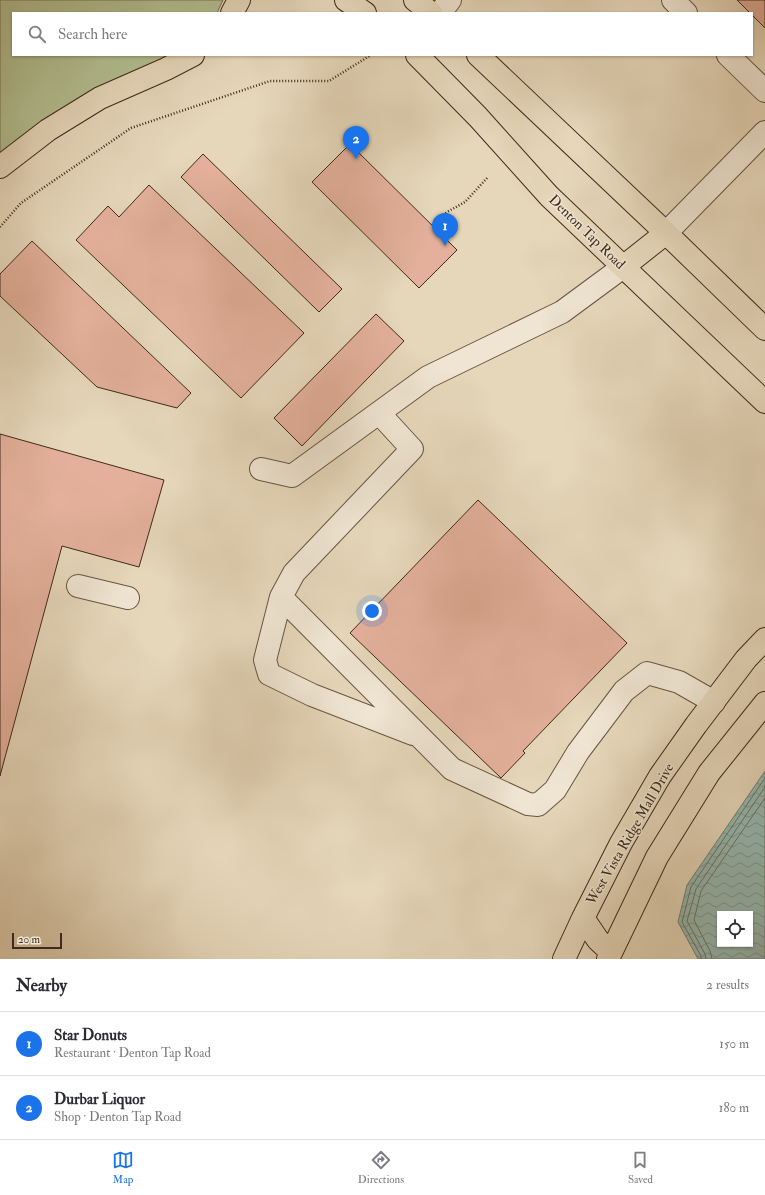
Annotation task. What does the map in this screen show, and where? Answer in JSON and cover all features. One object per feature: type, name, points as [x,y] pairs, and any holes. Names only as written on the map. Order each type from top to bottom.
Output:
[{"type":"main road","points":[[346,0],[364,12]]},
{"type":"main road","points":[[415,0],[430,12]]},
{"type":"main road","points":[[0,167],[48,130],[100,98],[166,70],[192,56]]},
{"type":"main road","name":"Denton Tap Road","points":[[418,56],[478,117],[549,196],[765,402]]},
{"type":"main road","points":[[479,56],[666,233],[765,330]]},
{"type":"main road","points":[[623,267],[666,233]]},
{"type":"main road","name":"West Vista Ridge Mall Drive","points":[[564,959],[621,843],[660,776],[746,659],[765,639]]},
{"type":"main road","points":[[583,918],[598,940],[614,957],[657,857],[709,773],[765,703]]},
{"type":"lane","points":[[441,12],[450,0]]},
{"type":"lane","points":[[673,0],[685,12]]},
{"type":"lane","points":[[729,56],[765,91]]},
{"type":"lane","points":[[666,233],[765,132]]},
{"type":"lane","points":[[261,469],[292,476],[428,377],[562,312],[623,267]]},
{"type":"lane","points":[[379,413],[412,449],[294,573],[282,597],[265,660],[268,674],[312,695],[420,736]]},
{"type":"lane","points":[[78,586],[128,598]]},
{"type":"lane","points":[[282,597],[452,768],[528,804],[538,805],[555,790],[578,752],[624,691],[647,672],[679,682],[714,702]]},
{"type":"path","points":[[0,227],[21,203],[131,128],[270,81],[329,81],[369,56]]},
{"type":"path","points":[[433,226],[447,212],[465,202],[488,177]]},
{"type":"green space","points":[[0,0],[223,0],[217,12],[12,12],[12,56],[175,56],[0,158]]},
{"type":"water","points":[[765,771],[765,959],[698,959],[678,922],[687,885]]},
{"type":"building","points":[[737,0],[765,0],[765,28],[753,16],[753,12],[749,12]]},
{"type":"building","points":[[350,144],[457,250],[419,288],[312,182]]},
{"type":"building","points":[[203,154],[342,289],[319,312],[181,177]]},
{"type":"building","points":[[149,185],[304,333],[241,398],[76,240],[108,206],[119,217]]},
{"type":"building","points":[[32,241],[191,393],[177,408],[97,387],[0,296],[0,274]]},
{"type":"building","points":[[376,314],[404,341],[302,446],[274,418]]},
{"type":"building","points":[[0,434],[164,480],[139,567],[62,546],[0,776]]},
{"type":"building","points":[[478,500],[627,643],[523,751],[525,753],[501,778],[350,633]]},
{"type":"place","name":"Durbar Liquor","points":[[356,159]]},
{"type":"place","name":"Star Donuts","points":[[445,246]]}]
